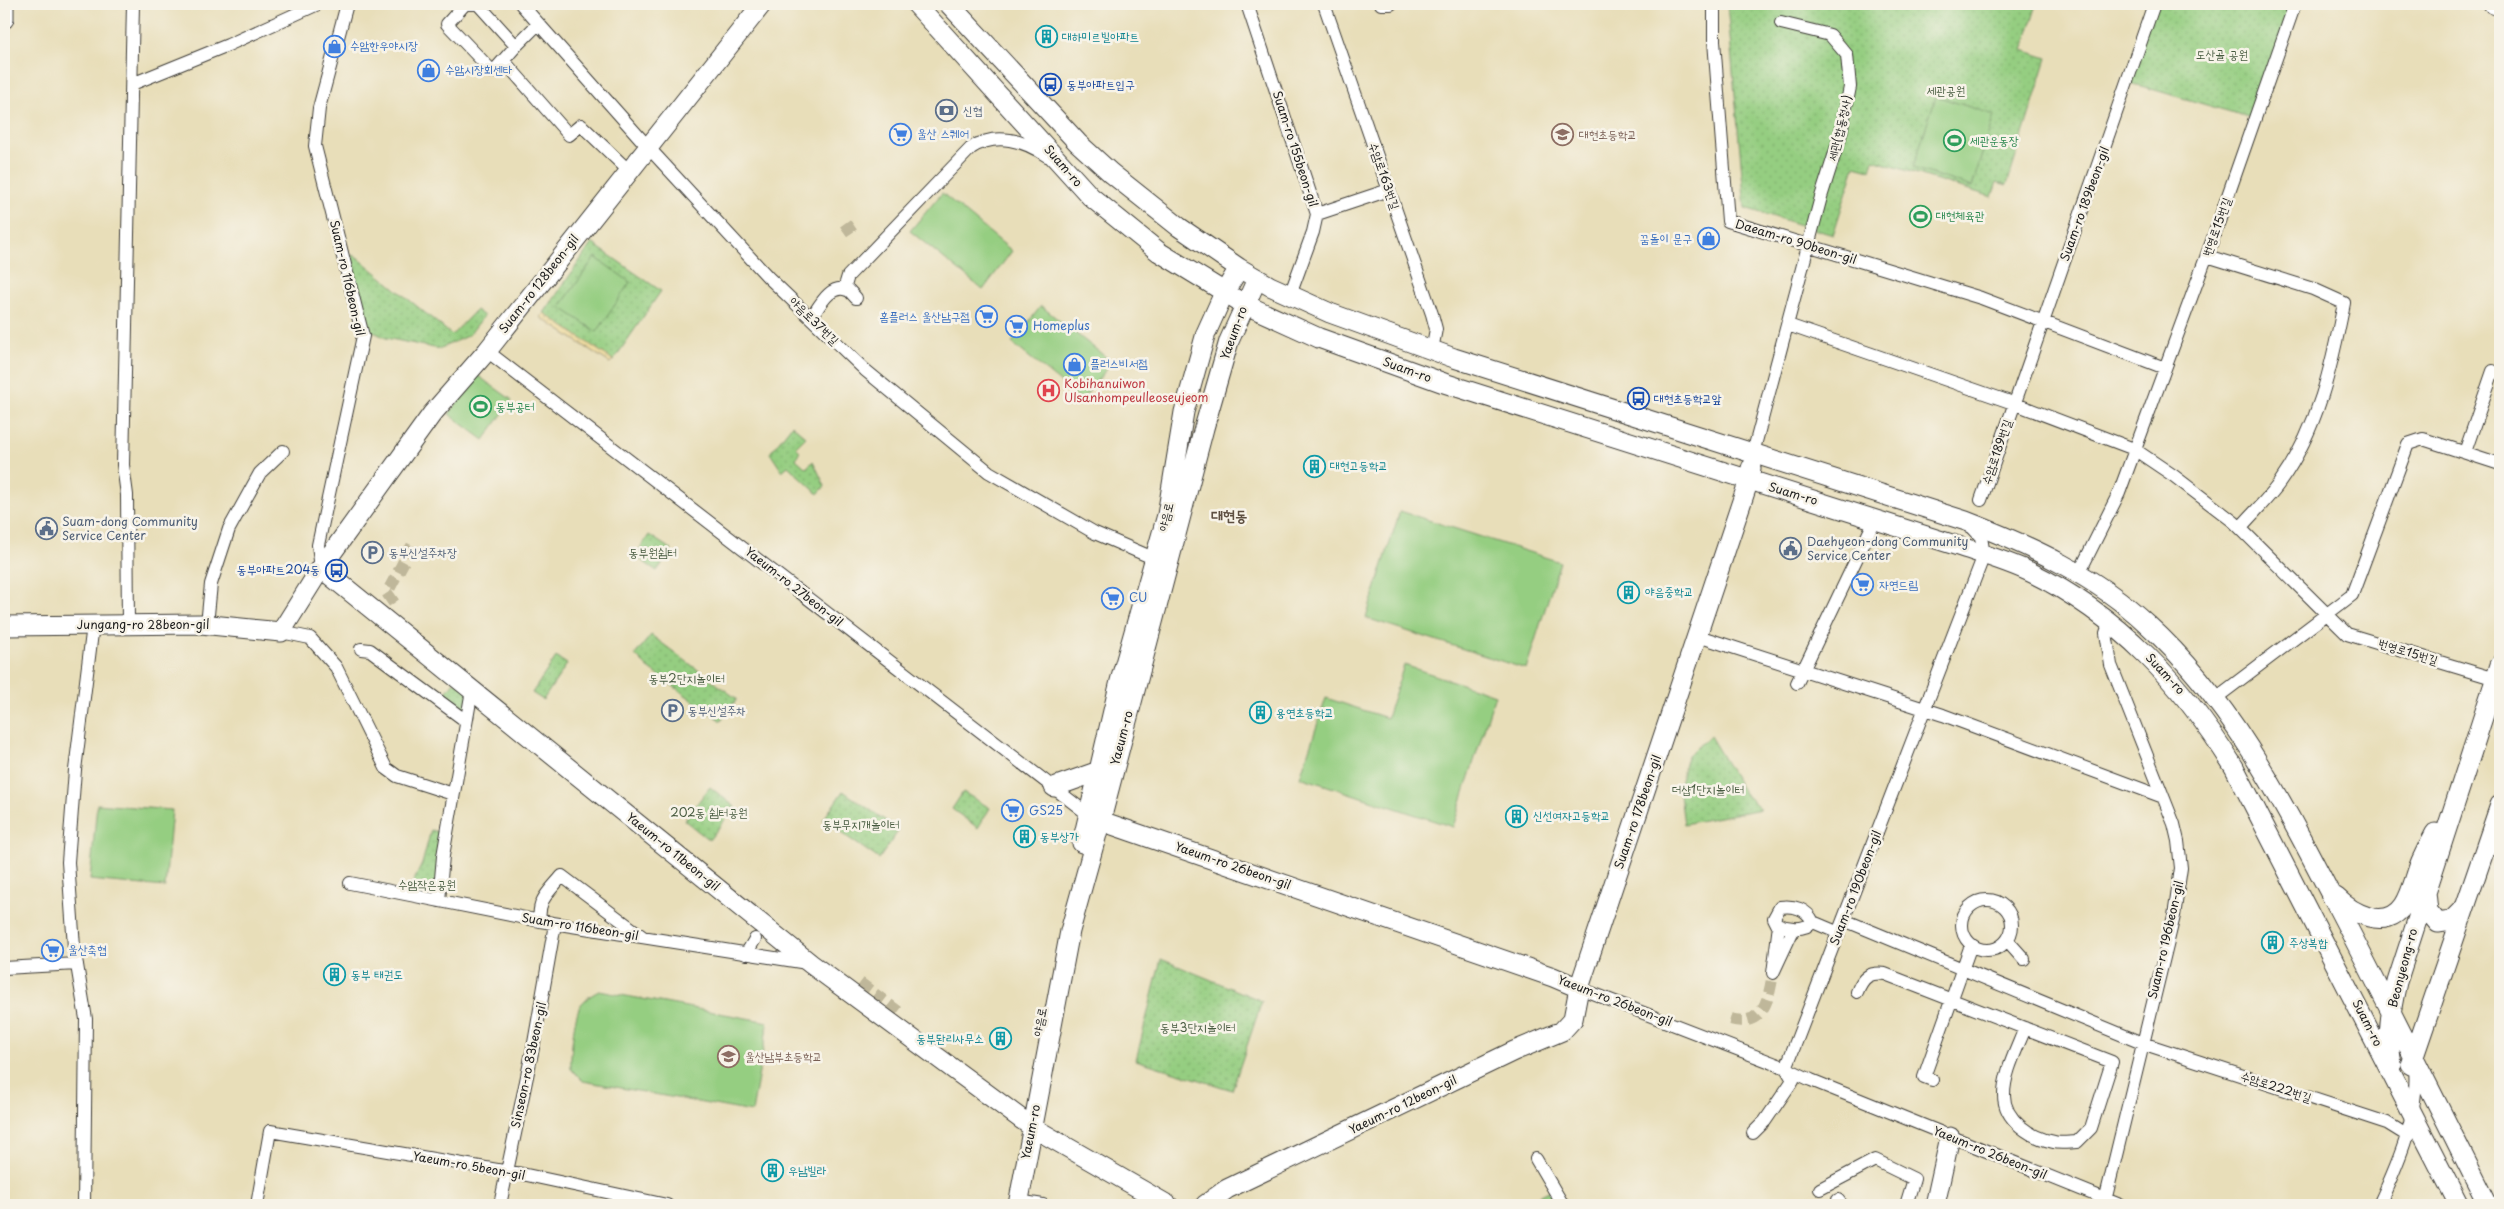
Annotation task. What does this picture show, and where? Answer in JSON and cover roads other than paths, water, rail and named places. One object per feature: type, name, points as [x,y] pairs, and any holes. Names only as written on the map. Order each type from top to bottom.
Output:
[{"type":"street","points":[[4,4],[4,19]]},
{"type":"street","points":[[128,625],[127,494],[123,465],[133,4]]},
{"type":"street","points":[[132,84],[228,45],[318,4]]},
{"type":"street","name":"Suam-ro 116beon-gil","points":[[321,568],[318,544],[363,336],[315,146],[319,108],[346,4]]},
{"type":"street","points":[[516,46],[478,4],[465,4],[447,24],[493,72],[538,24]]},
{"type":"street","name":"야음로37번길","points":[[521,4],[648,147],[768,277],[865,370],[989,472],[1095,533],[1161,561]]},
{"type":"street","name":"Suam-ro 128beon-gil","points":[[321,568],[432,414],[487,351],[762,4]]},
{"type":"street","name":"Suam-ro","points":[[916,4],[1068,172],[1117,220],[1159,252],[1244,304],[1319,338],[1444,383],[2029,571],[2110,622],[2135,642],[2163,670],[2211,730],[2255,806],[2459,1205]]},
{"type":"street","name":"Suam-ro","points":[[949,4],[1078,142],[1143,200],[1257,279],[1330,313],[1432,350],[1966,521],[2038,551],[2079,573],[2147,623],[2178,653],[2216,698],[2272,784],[2391,1011],[2488,1205]]},
{"type":"street","name":"Suam-ro 155beon-gil","points":[[1247,4],[1316,214],[1313,232],[1290,295]]},
{"type":"street","name":"수암로163번길","points":[[1324,4],[1432,314],[1436,329],[1432,350]]},
{"type":"street","points":[[1382,4],[1391,4]]},
{"type":"street","name":"Daeam-ro 90beon-gil","points":[[1714,4],[1714,42],[1728,221],[1981,298],[2165,368]]},
{"type":"street","name":"번영로15번길","points":[[2079,573],[2119,493],[2207,256],[2295,4]]},
{"type":"street","points":[[2493,4],[2500,6]]},
{"type":"street","name":"Suam-ro 189beon-gil","points":[[2014,403],[2149,5]]},
{"type":"street","name":"세관(합동청사)","points":[[1781,23],[1830,35],[1847,55],[1850,87],[1840,137],[1821,197],[1809,245]]},
{"type":"street","points":[[504,61],[569,135],[581,125],[629,171]]},
{"type":"street","points":[[811,318],[832,291],[839,288],[852,294],[844,283],[848,276],[971,148],[980,143],[997,139],[1016,140],[1041,152],[1068,172]]},
{"type":"street","points":[[1316,214],[1389,190]]},
{"type":"street","points":[[1753,453],[1809,245]]},
{"type":"street","points":[[2207,256],[2313,289],[2344,303],[2324,392],[2307,436],[2280,482],[2240,528]]},
{"type":"street","name":"야음로","points":[[1027,1124],[1059,924],[1095,818],[1099,771],[1120,681],[1161,561],[1184,412],[1206,332],[1224,292],[1239,268]]},
{"type":"street","name":"Yaeum-ro","points":[[1030,1204],[1027,1124],[1095,818],[1161,561],[1229,341],[1244,304],[1257,279]]},
{"type":"street","name":"번영로15번길","points":[[1788,325],[2014,403],[2134,449],[2174,476],[2240,528],[2348,634],[2498,672]]},
{"type":"street","name":"Yaeum-ro 27beon-gil","points":[[487,351],[1095,818]]},
{"type":"street","points":[[2465,452],[2493,371]]},
{"type":"street","name":"수암로189번길","points":[[1981,500],[2014,403]]},
{"type":"street","points":[[2216,698],[2352,595],[2408,444],[2423,439],[2500,464]]},
{"type":"street","points":[[207,625],[211,584],[229,529],[260,473],[283,451]]},
{"type":"street","name":"Suam-ro 178beon-gil","points":[[1579,988],[1698,636],[1748,480],[1753,453]]},
{"type":"street","points":[[1797,683],[1802,668],[1875,520]]},
{"type":"street","points":[[1966,521],[1981,537],[1984,555]]},
{"type":"street","name":"Suam-ro 190beon-gil","points":[[1786,1068],[1844,920],[1923,708],[1984,555]]},
{"type":"street","points":[[321,568],[281,632],[310,638],[336,667],[386,768],[396,776],[453,794]]},
{"type":"street","name":"Yaeum-ro 11beon-gil","points":[[321,568],[811,964],[1027,1124]]},
{"type":"street","name":"Suam-ro 196beon-gil","points":[[2104,1202],[2174,916],[2181,868],[2176,832],[2111,665],[2106,645],[2106,633],[2110,622]]},
{"type":"street","points":[[84,1205],[86,1018],[77,964],[68,862],[75,770],[93,625]]},
{"type":"street","name":"Jungang-ro 28beon-gil","points":[[4,626],[207,625],[281,632]]},
{"type":"street","points":[[1698,636],[1923,708],[2163,797]]},
{"type":"street","points":[[361,649],[370,650],[466,721]]},
{"type":"street","name":"Beonyeong-ro","points":[[2394,1078],[2390,1046],[2391,1011],[2400,972],[2498,672]]},
{"type":"street","points":[[439,901],[443,856],[472,690]]},
{"type":"street","points":[[1054,787],[1099,771]]},
{"type":"street","points":[[2326,886],[2343,904],[2361,915],[2378,918],[2399,911],[2408,897],[2421,860],[2463,779]]},
{"type":"street","points":[[2394,1078],[2405,1072],[2414,1059],[2500,805]]},
{"type":"street","name":"Yaeum-ro 26beon-gil","points":[[1095,818],[1544,974],[1786,1068],[2104,1202],[2120,1205]]},
{"type":"street","points":[[540,921],[538,909],[540,903],[562,876],[644,938]]},
{"type":"street","name":"Suam-ro 116beon-gil","points":[[350,883],[555,924],[811,964]]},
{"type":"street","points":[[2426,891],[2428,911],[2438,923],[2451,921],[2466,905]]},
{"type":"street","points":[[1984,900],[2000,904],[2011,916],[2011,933],[2007,940],[2002,946],[1986,950],[1971,945],[1963,930],[1964,914],[1976,902],[1984,900]]},
{"type":"street","points":[[1813,922],[1810,926],[1794,928],[1779,925],[1774,921],[1775,914],[1780,907],[1787,906],[1804,911],[1811,916],[1813,922],[1839,933]]},
{"type":"street","points":[[612,933],[621,920]]},
{"type":"street","name":"수암로222번길","points":[[1844,920],[1963,971],[2142,1043],[2387,1123],[2408,1136]]},
{"type":"street","name":"Sinseon-ro 83beon-gil","points":[[500,1205],[538,1025],[555,924]]},
{"type":"street","points":[[1779,925],[1773,973],[1794,928]]},
{"type":"street","points":[[746,954],[755,939]]},
{"type":"street","points":[[2007,940],[2024,959]]},
{"type":"street","points":[[1932,1080],[1924,1077],[1971,945]]},
{"type":"street","points":[[4,968],[77,964]]},
{"type":"street","points":[[1857,992],[1866,976],[1874,973],[1885,974],[1952,1001],[2025,1028],[2112,1062],[2091,1128],[2077,1142],[2054,1142],[2030,1133],[2016,1124],[2006,1110],[2004,1095],[2008,1074],[2025,1028]]},
{"type":"street","name":"Yaeum-ro 12beon-gil","points":[[1205,1205],[1227,1189],[1514,1051],[1562,1031],[1573,1019],[1579,988]]},
{"type":"street","points":[[2379,1205],[2408,1136],[2416,1088],[2414,1059]]},
{"type":"street","points":[[1752,1133],[1765,1121],[1793,1080],[1786,1068]]},
{"type":"street","points":[[1027,1124],[1168,1205]]},
{"type":"street","name":"Yaeum-ro 5beon-gil","points":[[257,1205],[270,1131],[507,1172],[667,1205]]},
{"type":"street","points":[[1934,1205],[1955,1139]]},
{"type":"street","points":[[1946,1205],[1955,1139]]},
{"type":"street","points":[[1536,1159],[1563,1205]]},
{"type":"street","points":[[1820,1189],[1874,1160],[1914,1179],[1906,1205]]},
{"type":"tunnel","points":[[845,223],[852,233]]},
{"type":"tunnel","points":[[394,603],[387,593],[413,544]]},
{"type":"tunnel","points":[[1730,1019],[1741,1021],[1750,1019],[1763,1009],[1767,1001],[1773,973]]},
{"type":"tunnel","points":[[860,983],[900,1013]]},
{"type":"place","name":"대하미르빌아파트","points":[[1046,37]]},
{"type":"place","name":"수암한우야시장","points":[[334,46]]},
{"type":"place","name":"수암시장회센타","points":[[429,70]]},
{"type":"place","name":"동부아파트입구","points":[[1051,85]]},
{"type":"place","name":"신협","points":[[947,111]]},
{"type":"place","name":"울산 스퀘어","points":[[901,134]]},
{"type":"place","name":"대현초등학교","points":[[1563,135]]},
{"type":"place","name":"세관운동장","points":[[1954,141]]},
{"type":"place","name":"대현체육관","points":[[1920,216]]},
{"type":"place","name":"꿈돌이 문구","points":[[1708,239]]},
{"type":"place","name":"홈플러스 울산남구점","points":[[986,317]]},
{"type":"place","name":"Homeplus","points":[[1017,326]]},
{"type":"place","name":"플러스비서점","points":[[1074,364]]},
{"type":"place","name":"Kobihanuiwon Ulsanhompeulleoseujeom","points":[[1048,391]]},
{"type":"place","name":"대현초등학교앞","points":[[1638,399]]},
{"type":"place","name":"동부공터","points":[[480,407]]},
{"type":"place","name":"대현고등학교","points":[[1314,466]]},
{"type":"place","name":"Suam-dong Community Service Center","points":[[46,529]]},
{"type":"place","name":"Daehyeon-dong Community Service Center","points":[[1791,549]]},
{"type":"place","name":"동부신설주차장","points":[[373,553]]},
{"type":"place","name":"동부아파트204동","points":[[336,570]]},
{"type":"place","name":"자연드림","points":[[1863,585]]},
{"type":"place","name":"야음중학교","points":[[1629,592]]},
{"type":"place","name":"CU","points":[[1113,598]]},
{"type":"place","name":"동부신설주차","points":[[672,711]]},
{"type":"place","name":"용연초등학교","points":[[1260,713]]},
{"type":"place","name":"GS25","points":[[1013,811]]},
{"type":"place","name":"신선여자고등학교","points":[[1517,816]]},
{"type":"place","name":"동부상가","points":[[1024,837]]},
{"type":"place","name":"주상복합","points":[[2273,943]]},
{"type":"place","name":"울산축협","points":[[52,950]]},
{"type":"place","name":"동부 태권도","points":[[335,975]]},
{"type":"place","name":"동부돤리사무소","points":[[1000,1039]]},
{"type":"place","name":"울산남부초등학교","points":[[729,1057]]},
{"type":"place","name":"우남빌라","points":[[772,1171]]},
{"type":"district","name":"대현동","points":[[1229,516]]},
{"type":"park label","name":"도산골 공원","points":[[2222,55]]},
{"type":"park label","name":"세관공원","points":[[1946,91]]},
{"type":"park label","name":"동부원쉼터","points":[[653,553]]},
{"type":"park label","name":"동부2단지놀이터","points":[[687,679]]},
{"type":"park label","name":"더샵1단지놀이터","points":[[1708,790]]},
{"type":"park label","name":"202동 쉼터공원","points":[[709,813]]},
{"type":"park label","name":"동부무지개놀이터","points":[[861,825]]},
{"type":"park label","name":"수암작은공원","points":[[427,885]]},
{"type":"park label","name":"동부3단지놀이터","points":[[1198,1028]]}]
